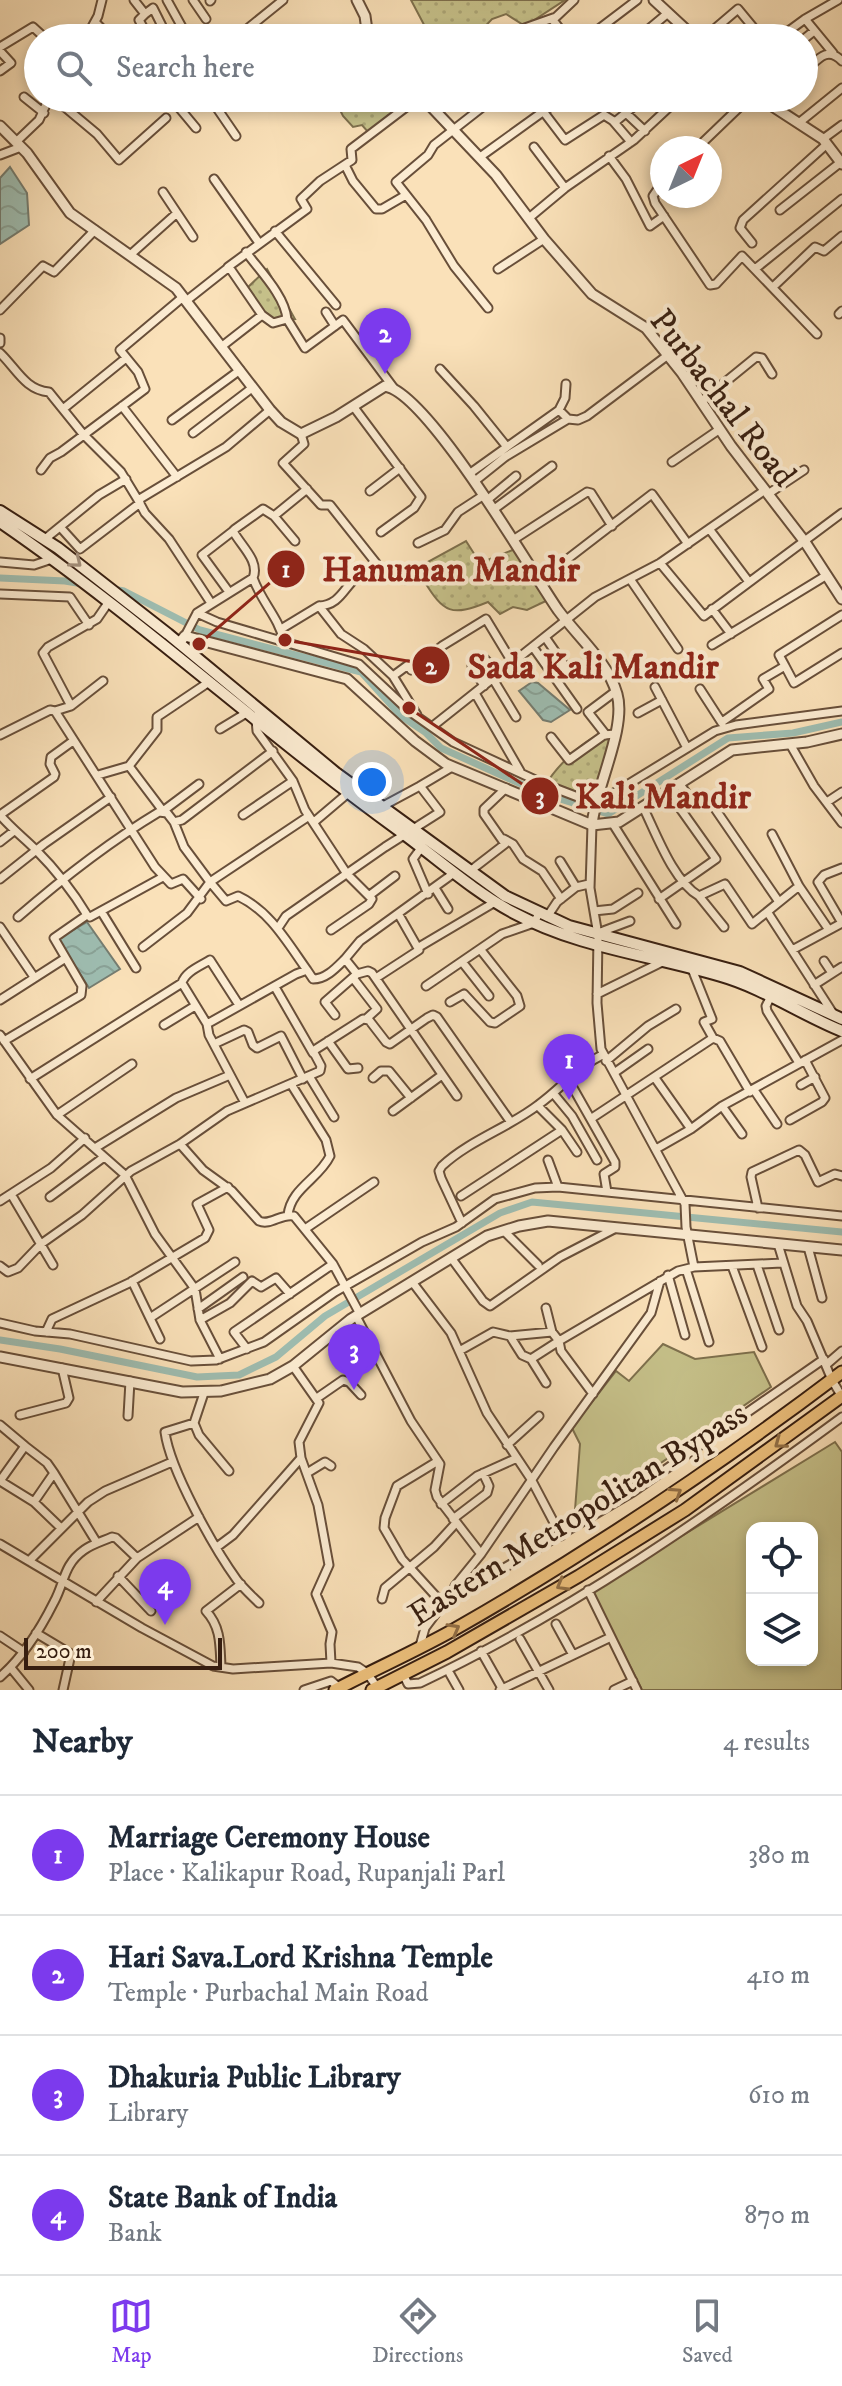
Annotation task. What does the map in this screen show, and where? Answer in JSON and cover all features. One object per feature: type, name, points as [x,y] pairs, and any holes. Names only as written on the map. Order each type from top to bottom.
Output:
[{"type":"main road","points":[[0,511],[45,539],[129,604],[183,638],[252,715],[347,794],[540,918]]},
{"type":"main road","points":[[0,522],[58,562],[209,682],[233,695],[381,807],[409,832],[421,848],[495,902],[662,962],[734,980],[841,1040]]},
{"type":"main road","points":[[598,938],[740,972],[838,1018]]},
{"type":"main road","name":"Eastern Metropolitan Bypass","points":[[337,1689],[453,1630],[685,1487],[842,1372]]},
{"type":"main road","name":"Eastern Metropolitan Bypass","points":[[381,1688],[579,1576],[685,1510],[842,1396]]},
{"type":"street","points":[[95,22],[102,0]]},
{"type":"street","points":[[134,0],[145,14]]},
{"type":"street","points":[[141,24],[139,20],[145,14],[166,0],[180,24]]},
{"type":"street","points":[[193,0],[206,19]]},
{"type":"street","points":[[253,24],[283,0]]},
{"type":"street","points":[[357,0],[366,24]]},
{"type":"street","points":[[537,24],[552,19],[574,0]]},
{"type":"street","points":[[605,24],[637,0]]},
{"type":"street","points":[[654,0],[680,24]]},
{"type":"street","points":[[738,0],[752,24]]},
{"type":"street","points":[[798,24],[838,0]]},
{"type":"street","points":[[153,8],[161,24]]},
{"type":"street","points":[[720,24],[736,10],[742,11]]},
{"type":"street","points":[[655,24],[668,13]]},
{"type":"street","points":[[552,19],[556,24]]},
{"type":"street","points":[[805,19],[809,24]]},
{"type":"street","points":[[0,71],[11,63],[0,49],[24,33]]},
{"type":"street","points":[[818,36],[842,61]]},
{"type":"street","points":[[818,60],[833,53]]},
{"type":"street","points":[[818,107],[842,88]]},
{"type":"street","points":[[70,112],[97,134],[119,160],[166,118]]},
{"type":"street","points":[[183,112],[196,128]]},
{"type":"street","points":[[220,112],[236,136]]},
{"type":"street","points":[[41,470],[50,458],[145,388],[120,350],[307,209],[301,199],[320,181],[352,160],[351,149],[401,112]]},
{"type":"street","name":"Purbachal Road","points":[[436,112],[455,128],[544,239],[597,298],[641,324],[668,355],[805,542],[842,599]]},
{"type":"street","points":[[478,112],[434,145],[416,166],[396,182],[426,220],[454,266],[488,308]]},
{"type":"street","points":[[480,157],[544,112],[564,140],[604,115],[631,142]]},
{"type":"street","points":[[529,218],[565,188],[631,142],[665,112]]},
{"type":"street","points":[[709,136],[734,112]]},
{"type":"street","points":[[780,210],[841,163],[825,142],[785,112]]},
{"type":"street","points":[[800,122],[812,112]]},
{"type":"street","points":[[0,155],[19,144],[44,113]]},
{"type":"street","points":[[613,121],[627,114],[645,131]]},
{"type":"street","points":[[752,243],[740,228],[743,220],[842,125]]},
{"type":"street","points":[[0,126],[19,144],[61,203],[172,285],[270,410],[281,422],[301,434],[304,444],[283,463],[321,505],[330,505],[376,563],[357,577],[339,599],[330,605],[319,606],[281,629]]},
{"type":"street","points":[[534,147],[565,188]]},
{"type":"street","points":[[609,156],[626,179],[650,226],[664,216]]},
{"type":"street","points":[[345,165],[353,181],[376,209],[382,209],[406,195]]},
{"type":"street","points":[[214,179],[259,243]]},
{"type":"street","points":[[163,192],[193,237]]},
{"type":"street","points":[[755,269],[842,199]]},
{"type":"street","points":[[660,208],[711,285],[716,284],[742,256],[817,334]]},
{"type":"street","points":[[130,255],[177,213]]},
{"type":"street","points":[[0,310],[43,266],[54,272],[95,230]]},
{"type":"street","points":[[275,231],[336,305]]},
{"type":"street","points":[[773,287],[815,247],[824,251],[842,236]]},
{"type":"street","points":[[498,269],[544,239]]},
{"type":"street","points":[[246,252],[283,305],[287,319],[305,348],[343,320],[393,387]]},
{"type":"street","points":[[228,267],[262,315],[273,323],[287,319]]},
{"type":"street","points":[[326,312],[335,326]]},
{"type":"street","points":[[221,347],[262,315]]},
{"type":"street","points":[[0,353],[28,385],[49,392],[126,479],[145,513],[169,539],[211,603]]},
{"type":"street","points":[[472,478],[568,419],[578,420],[587,416],[668,355]]},
{"type":"street","points":[[702,401],[756,357],[762,358],[772,374]]},
{"type":"street","points":[[63,409],[126,358]]},
{"type":"street","points":[[440,369],[507,447]]},
{"type":"street","points":[[172,420],[240,370]]},
{"type":"street","points":[[472,478],[507,447],[559,410],[565,398],[566,384]]},
{"type":"street","points":[[301,434],[353,406],[379,387],[399,390],[472,478],[566,620],[611,677],[618,701],[595,806],[589,884],[598,938],[598,1037],[604,1058],[628,1096],[683,1200],[690,1268],[709,1342]]},
{"type":"street","points":[[193,433],[252,388]]},
{"type":"street","points":[[122,406],[177,477]]},
{"type":"street","points":[[353,406],[421,497],[414,508],[381,532]]},
{"type":"street","points":[[61,528],[80,549],[139,502],[226,447],[270,410]]},
{"type":"street","points":[[559,410],[568,419]]},
{"type":"street","points":[[672,462],[720,429]]},
{"type":"street","points":[[418,543],[445,530],[458,512],[488,502],[552,466]]},
{"type":"street","points":[[370,491],[400,468]]},
{"type":"street","points":[[433,726],[599,594],[660,563],[804,470]]},
{"type":"street","points":[[488,502],[516,476]]},
{"type":"street","points":[[45,539],[99,495],[126,479]]},
{"type":"street","points":[[274,516],[307,489]]},
{"type":"street","points":[[513,540],[587,492],[591,493],[612,526]]},
{"type":"street","points":[[539,581],[654,494],[688,544]]},
{"type":"street","points":[[229,592],[202,555],[233,531],[263,509],[274,516],[295,541]]},
{"type":"street","points":[[660,563],[702,615],[840,518]]},
{"type":"street","points":[[710,530],[749,582]]},
{"type":"street","points":[[233,531],[253,562],[253,578],[263,603],[281,629],[284,641]]},
{"type":"street","points":[[0,562],[34,565],[58,562]]},
{"type":"street","points":[[712,645],[827,575]]},
{"type":"street","points":[[253,578],[196,613],[183,638],[347,679],[415,741],[452,767],[592,826],[613,824],[732,750],[790,744],[842,734]]},
{"type":"street","points":[[630,579],[678,649]]},
{"type":"street","points":[[0,594],[70,597],[89,625]]},
{"type":"street","points":[[71,706],[43,653],[48,647],[97,619],[108,603]]},
{"type":"street","points":[[319,606],[341,634],[364,649],[393,676],[417,716]]},
{"type":"street","points":[[712,609],[731,634]]},
{"type":"street","points":[[196,613],[359,664],[417,716],[453,742],[595,806]]},
{"type":"street","points":[[842,615],[779,655],[794,683],[842,653]]},
{"type":"street","points":[[393,676],[408,665],[411,670],[442,646],[486,619],[512,662]]},
{"type":"street","points":[[545,637],[570,673]]},
{"type":"street","points":[[533,647],[577,709]]},
{"type":"street","points":[[485,659],[516,717]]},
{"type":"street","points":[[472,666],[484,686]]},
{"type":"street","points":[[595,806],[724,725],[769,689],[763,679],[785,666]]},
{"type":"street","points":[[0,735],[50,710],[71,706],[103,681]]},
{"type":"street","points":[[98,775],[129,766],[157,730],[157,717],[209,682]]},
{"type":"street","points":[[655,687],[687,748]]},
{"type":"street","points":[[700,689],[724,725]]},
{"type":"street","points":[[610,734],[588,712],[616,691]]},
{"type":"street","points":[[475,693],[521,772]]},
{"type":"street","points":[[638,713],[662,700]]},
{"type":"street","points":[[55,711],[163,877],[171,884],[183,879],[201,899]]},
{"type":"street","points":[[724,725],[842,711]]},
{"type":"street","points":[[220,729],[252,715],[257,731],[293,781],[312,819],[347,874],[370,895],[372,899],[369,904],[331,930]]},
{"type":"street","points":[[551,737],[569,760],[610,734]]},
{"type":"street","points":[[73,741],[51,757],[54,777],[0,815],[36,850],[87,915],[54,938],[82,986],[81,995],[2,1039],[57,1115],[125,1175],[155,1234],[195,1289],[200,1320],[220,1359]]},
{"type":"street","points":[[790,744],[814,786],[842,823]]},
{"type":"street","points":[[174,822],[182,820],[273,751]]},
{"type":"street","points":[[129,766],[174,822],[184,847],[224,899],[243,897],[262,910],[313,979],[332,973],[360,941],[454,873]]},
{"type":"street","points":[[381,807],[452,767]]},
{"type":"street","points":[[243,815],[293,781]]},
{"type":"street","points":[[679,783],[693,802],[707,797],[779,902]]},
{"type":"street","points":[[18,917],[61,879],[199,784]]},
{"type":"street","points":[[278,928],[286,916],[392,841],[440,812],[420,786]]},
{"type":"street","points":[[506,788],[484,809],[484,814],[523,859],[542,871],[561,899]]},
{"type":"street","points":[[659,899],[716,859],[667,790]]},
{"type":"street","points":[[827,802],[842,792]]},
{"type":"street","points":[[143,947],[167,931],[201,899],[210,882],[347,794]]},
{"type":"street","points":[[0,879],[111,797]]},
{"type":"street","points":[[643,807],[684,882],[724,927]]},
{"type":"street","points":[[613,824],[676,924]]},
{"type":"street","points":[[0,842],[14,831]]},
{"type":"street","points":[[772,834],[799,886],[829,930]]},
{"type":"street","points":[[470,871],[502,849],[504,839]]},
{"type":"street","points":[[421,848],[413,859],[431,891],[448,909]]},
{"type":"street","points":[[560,861],[576,887]]},
{"type":"street","points":[[792,950],[842,923],[819,880],[842,868]]},
{"type":"street","points":[[370,895],[395,876]]},
{"type":"street","points":[[90,917],[163,877]]},
{"type":"street","points":[[426,986],[502,934],[540,918],[576,887],[589,884]]},
{"type":"street","points":[[699,896],[725,884],[752,924],[799,886]]},
{"type":"street","points":[[594,911],[613,909],[638,893]]},
{"type":"street","points":[[376,978],[416,953],[419,947],[495,902]]},
{"type":"street","points":[[101,911],[136,968]]},
{"type":"street","points":[[768,913],[838,1018]]},
{"type":"street","points":[[399,915],[419,947]]},
{"type":"street","points":[[598,938],[630,921]]},
{"type":"street","points":[[0,927],[34,977]]},
{"type":"street","points":[[450,1002],[464,994],[490,1022],[495,1023],[520,1006],[517,996],[480,949]]},
{"type":"street","points":[[0,1000],[64,959]]},
{"type":"street","points":[[313,1053],[377,1009],[345,959]]},
{"type":"street","points":[[30,1079],[182,983],[189,973],[210,960],[239,1005]]},
{"type":"street","points":[[824,961],[832,973]]},
{"type":"street","points":[[597,994],[662,962]]},
{"type":"street","points":[[463,963],[489,996]]},
{"type":"street","points":[[814,985],[842,967]]},
{"type":"street","points":[[692,969],[712,1019],[704,1022],[777,1124]]},
{"type":"street","points":[[207,1024],[307,970]]},
{"type":"street","points":[[335,1015],[325,1002],[355,976],[370,972],[457,1096]]},
{"type":"street","points":[[182,983],[207,1024],[245,1103]]},
{"type":"street","points":[[0,1266],[8,1272],[14,1271],[41,1244],[82,1215],[125,1175],[180,1144],[214,1118],[322,1069],[275,987]]},
{"type":"street","points":[[770,998],[767,1011],[815,1077],[825,1098],[790,1120]]},
{"type":"street","points":[[164,1025],[195,1006]]},
{"type":"street","points":[[462,1223],[439,1171],[449,1159],[538,1106],[585,1064],[604,1058],[676,1009]]},
{"type":"street","points":[[367,1018],[388,1044],[433,1015],[441,1019],[510,1121]]},
{"type":"street","points":[[214,1044],[244,1030],[257,1048],[281,1036],[334,1117]]},
{"type":"street","points":[[592,1118],[713,1038]]},
{"type":"street","points":[[656,1149],[722,1106],[841,1040]]},
{"type":"street","points":[[328,1041],[348,1069],[358,1068]]},
{"type":"street","points":[[614,1073],[648,1049]]},
{"type":"street","points":[[552,1060],[592,1118],[616,1164],[604,1174],[607,1192]]},
{"type":"street","points":[[57,1115],[132,1064]]},
{"type":"street","points":[[373,1078],[381,1071],[389,1071],[411,1098]]},
{"type":"street","points":[[95,1148],[176,1098],[230,1075]]},
{"type":"street","points":[[393,1111],[442,1075]]},
{"type":"street","points":[[801,1085],[815,1077]]},
{"type":"street","points":[[655,1078],[691,1129]]},
{"type":"street","points":[[288,1215],[293,1196],[330,1156],[326,1140],[291,1084]]},
{"type":"street","points":[[553,1093],[576,1122],[597,1160]]},
{"type":"street","points":[[538,1106],[562,1130],[577,1152]]},
{"type":"street","points":[[722,1106],[742,1134]]},
{"type":"street","points":[[461,1196],[562,1130]]},
{"type":"street","points":[[0,1201],[51,1168],[85,1138]]},
{"type":"street","points":[[180,1144],[203,1170],[228,1187],[259,1221],[294,1216],[333,1264],[348,1288],[411,1421],[438,1461],[441,1471],[435,1490],[441,1504],[481,1554]]},
{"type":"street","points":[[758,1208],[752,1172],[799,1150],[803,1151],[818,1182],[835,1174],[842,1176]]},
{"type":"street","points":[[50,1197],[104,1157]]},
{"type":"street","points":[[548,1160],[558,1187]]},
{"type":"street","points":[[305,1229],[374,1182]]},
{"type":"street","points":[[46,1332],[52,1319],[132,1281],[208,1235],[209,1230],[197,1204],[228,1187]]},
{"type":"street","points":[[0,1323],[70,1334],[191,1361],[220,1359],[271,1338],[303,1313],[422,1242],[462,1223],[495,1199],[535,1188],[558,1187],[842,1216]]},
{"type":"street","points":[[11,1194],[53,1265]]},
{"type":"street","points":[[0,1357],[182,1392],[204,1393],[253,1385],[293,1366],[358,1312],[413,1283],[487,1236],[548,1221],[686,1231],[842,1250]]},
{"type":"street","points":[[452,1259],[490,1306],[560,1257],[619,1227]]},
{"type":"street","points":[[504,1231],[538,1265]]},
{"type":"street","points":[[778,1244],[797,1306],[842,1396]]},
{"type":"street","points":[[808,1247],[822,1298]]},
{"type":"street","points":[[150,1318],[235,1262]]},
{"type":"street","points":[[531,1359],[668,1275],[690,1268],[782,1263]]},
{"type":"street","points":[[247,1349],[234,1332],[333,1264]]},
{"type":"street","points":[[757,1265],[779,1330]]},
{"type":"street","points":[[732,1266],[762,1347]]},
{"type":"street","points":[[668,1275],[685,1335]]},
{"type":"street","points":[[198,1309],[243,1277]]},
{"type":"street","points":[[200,1320],[230,1303],[252,1281],[261,1287],[276,1278],[290,1294]]},
{"type":"street","points":[[132,1281],[160,1339]]},
{"type":"street","points":[[420,1646],[425,1628],[651,1313],[660,1281]]},
{"type":"street","points":[[413,1283],[436,1310],[461,1350],[479,1398],[531,1479],[561,1536]]},
{"type":"street","points":[[546,1308],[561,1351],[593,1394]]},
{"type":"street","points":[[461,1350],[493,1332],[510,1336],[552,1332]]},
{"type":"street","points":[[510,1336],[522,1355],[531,1359],[546,1383]]},
{"type":"street","points":[[445,1602],[633,1492],[842,1351]]},
{"type":"street","points":[[293,1366],[319,1403],[301,1436],[301,1458],[318,1505],[329,1565],[316,1594],[332,1632],[331,1663]]},
{"type":"street","points":[[20,1415],[66,1403],[69,1398],[62,1368]]},
{"type":"street","points":[[317,1398],[343,1380],[361,1395]]},
{"type":"street","points":[[128,1416],[130,1381]]},
{"type":"street","points":[[204,1393],[194,1423],[199,1435],[229,1471]]},
{"type":"street","points":[[507,1445],[539,1416]]},
{"type":"street","points":[[403,1674],[408,1684],[420,1683],[588,1590],[716,1508],[842,1417]]},
{"type":"street","points":[[194,1423],[165,1432],[172,1462],[217,1547],[241,1584],[259,1603]]},
{"type":"street","points":[[0,1425],[47,1463],[97,1543]]},
{"type":"street","points":[[25,1446],[0,1481],[34,1502],[61,1528]]},
{"type":"street","points":[[217,1547],[233,1535],[301,1458]]},
{"type":"street","points":[[441,1504],[483,1473],[517,1458]]},
{"type":"street","points":[[438,1461],[397,1486],[384,1528],[410,1568],[445,1602]]},
{"type":"street","points":[[29,1561],[77,1512],[105,1491],[172,1462]]},
{"type":"street","points":[[307,1473],[325,1462],[331,1466]]},
{"type":"street","points":[[34,1502],[54,1473]]},
{"type":"street","points":[[382,1599],[385,1588],[410,1568],[454,1521],[487,1493],[489,1486],[483,1473]]},
{"type":"street","points":[[96,1602],[137,1558],[199,1517]]},
{"type":"street","points":[[0,1677],[24,1652],[54,1603],[64,1573],[84,1550],[116,1538],[137,1558]]},
{"type":"street","points":[[0,1544],[96,1602],[213,1666],[233,1669],[331,1663],[358,1667],[381,1688]]},
{"type":"street","points":[[118,1576],[151,1611]]},
{"type":"street","points":[[221,1667],[219,1633],[213,1618],[206,1611],[241,1584]]},
{"type":"street","points":[[588,1590],[637,1690]]},
{"type":"street","points":[[556,1624],[573,1655]]},
{"type":"street","points":[[36,1633],[71,1654],[63,1690]]},
{"type":"street","points":[[0,1636],[24,1652]]},
{"type":"street","points":[[481,1651],[502,1690],[611,1637]]},
{"type":"street","points":[[520,1639],[549,1690]]},
{"type":"street","points":[[11,1668],[29,1690]]},
{"type":"street","points":[[450,1674],[459,1690]]},
{"type":"street","points":[[304,1690],[331,1681],[337,1689]]},
{"type":"street","points":[[614,1690],[633,1681]]},
{"type":"shaded area","points":[[411,0],[565,0],[528,24],[522,24],[506,14],[487,24],[424,24]]},
{"type":"shaded area","points":[[341,112],[397,112],[368,132],[362,125],[353,127]]},
{"type":"shaded area","points":[[267,269],[295,319],[265,321],[245,290]]},
{"type":"shaded area","points":[[466,541],[480,563],[515,549],[548,600],[527,610],[513,607],[500,614],[488,602],[457,610],[443,606],[424,581],[407,584],[424,564]]},
{"type":"shaded area","points":[[606,733],[613,734],[594,803],[545,786],[571,754],[589,740]]},
{"type":"shaded area","points":[[663,1344],[695,1359],[754,1352],[771,1387],[574,1523],[580,1444],[572,1428],[616,1371],[629,1381]]},
{"type":"shaded area","points":[[835,1442],[842,1452],[842,1690],[642,1690],[592,1591]]},
{"type":"water","points":[[10,167],[27,193],[29,225],[0,244],[0,178]]},
{"type":"water","points":[[532,682],[538,683],[570,710],[551,722],[543,720],[519,691]]},
{"type":"water","points":[[87,922],[120,969],[89,988],[58,939]]},
{"type":"waterway","points":[[0,578],[65,581],[124,591],[200,630],[361,672],[401,716],[425,732],[441,748],[541,793],[608,814],[728,738],[793,733],[842,722]]},
{"type":"waterway","points":[[0,1340],[197,1377],[239,1375],[276,1357],[325,1316],[500,1213],[532,1202],[842,1232]]},
{"type":"place","name":"Hari Sava.Lord Krishna Temple","points":[[385,374]]},
{"type":"place","name":"Sada Kali Mandir","points":[[285,640]]},
{"type":"place","name":"Hanuman Mandir","points":[[199,644]]},
{"type":"place","name":"Kali Mandir","points":[[409,708]]},
{"type":"place","name":"Marriage Ceremony House","points":[[569,1100]]},
{"type":"place","name":"Dhakuria Public Library","points":[[354,1390]]},
{"type":"place","name":"State Bank of India","points":[[165,1625]]}]
